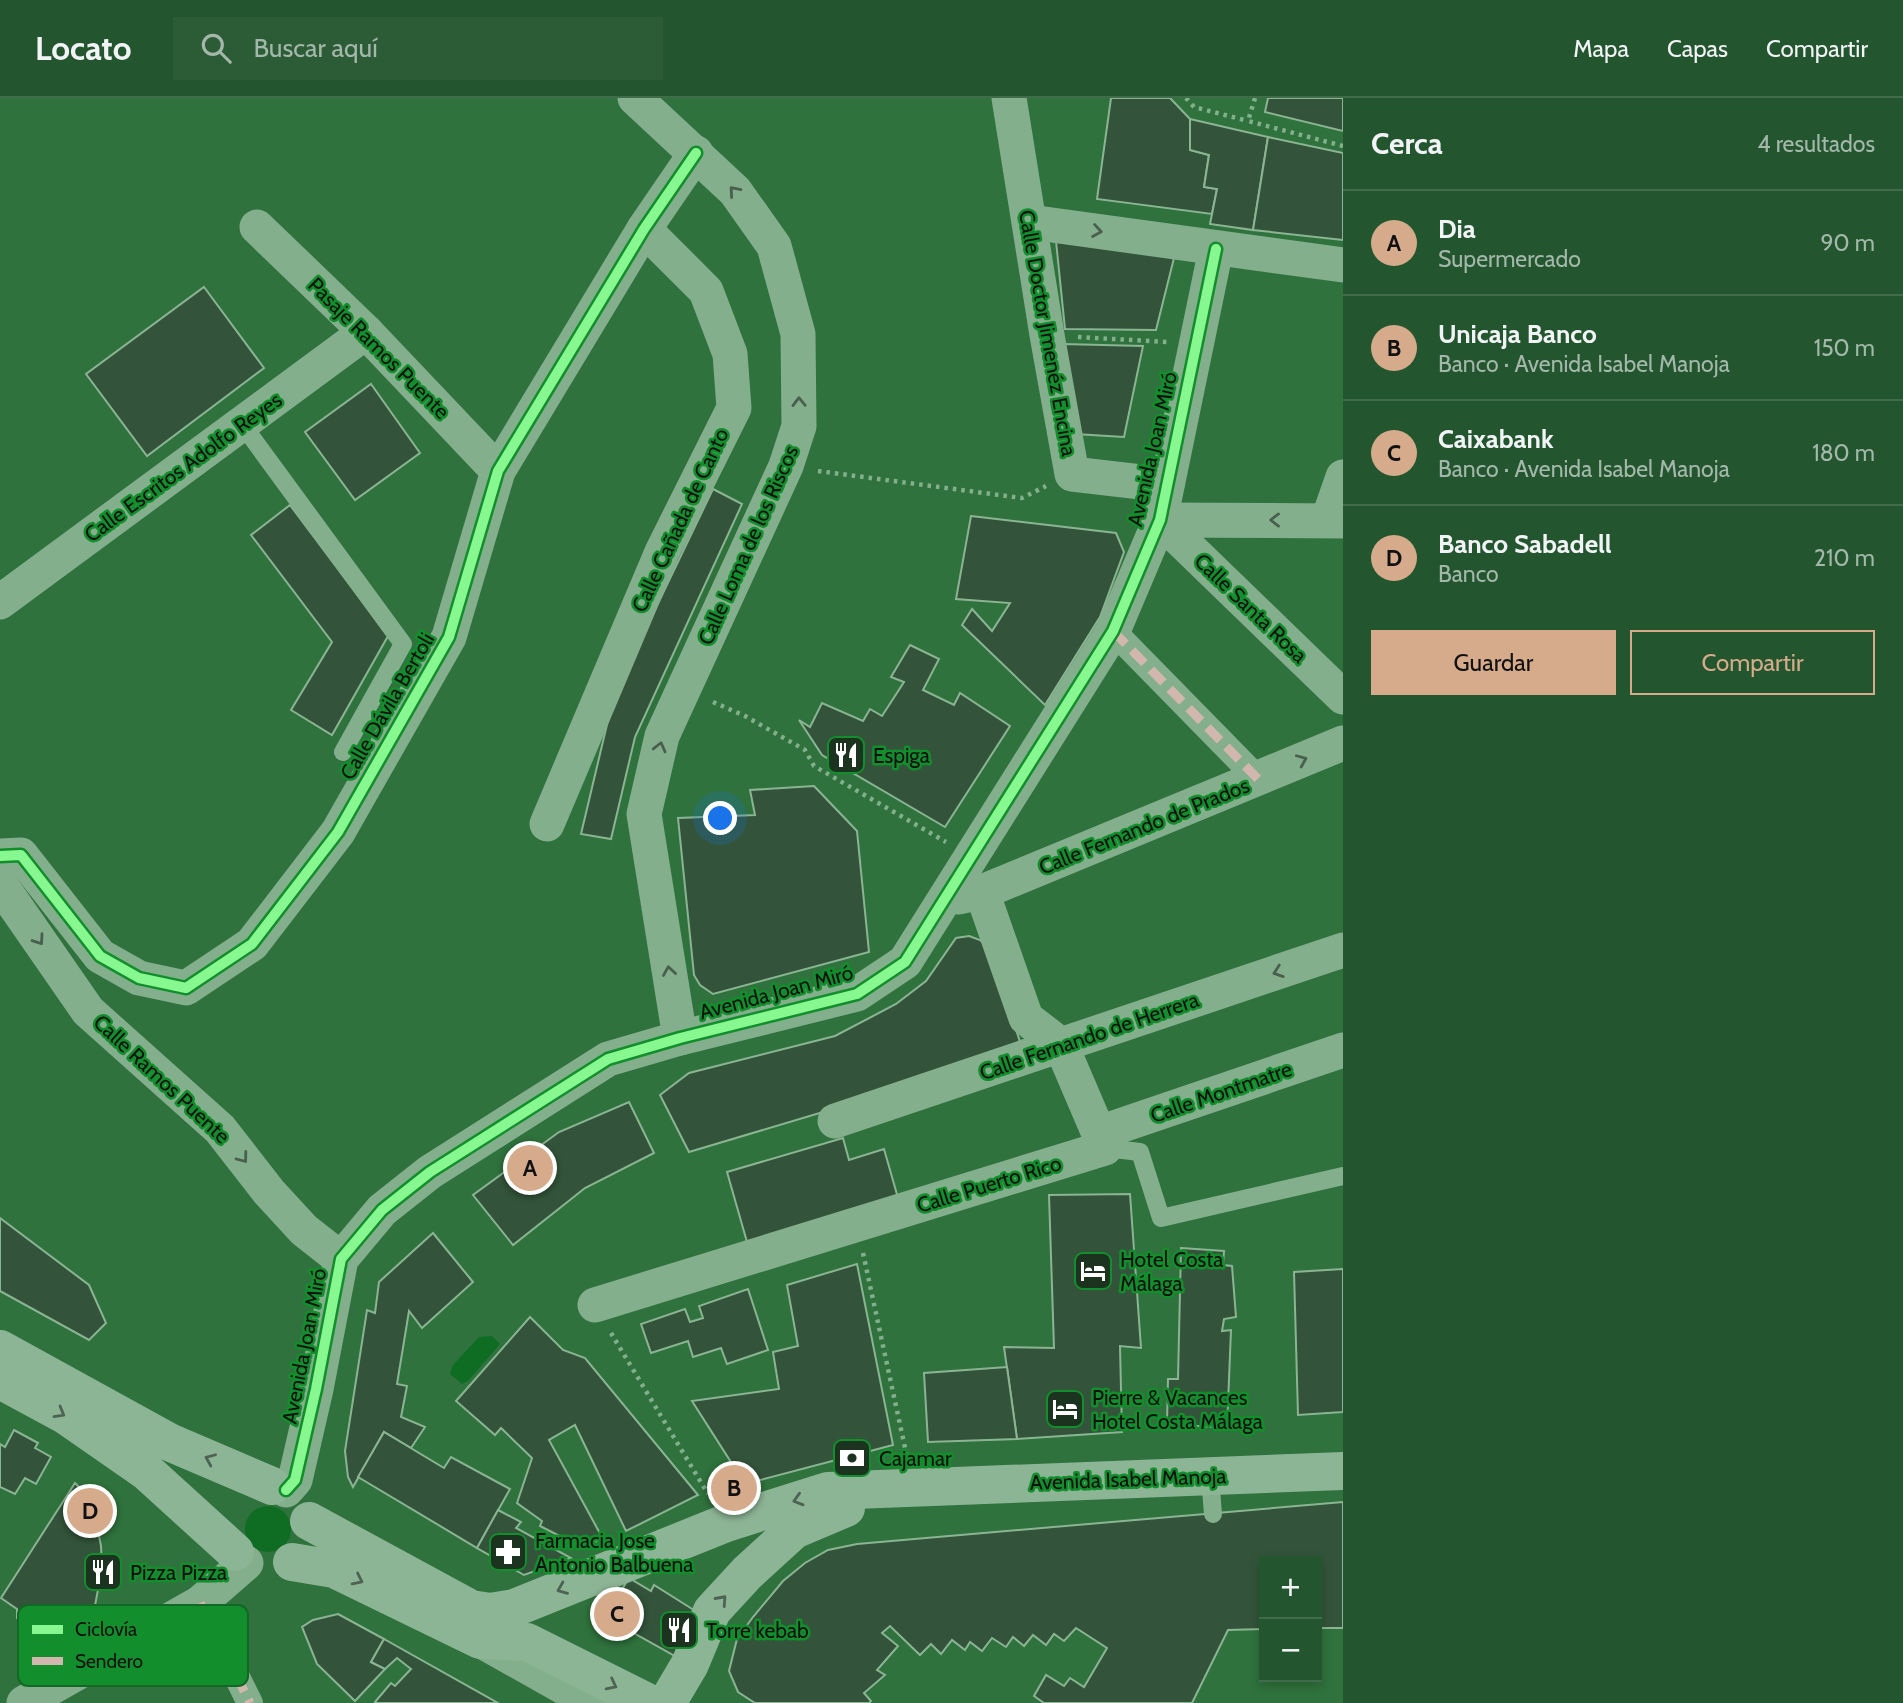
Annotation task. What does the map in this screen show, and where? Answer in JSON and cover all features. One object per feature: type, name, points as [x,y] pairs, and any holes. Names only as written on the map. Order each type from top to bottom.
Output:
[{"type":"main road","points":[[0,1349],[169,1442],[297,1497],[305,1508],[309,1521],[307,1544],[292,1562],[269,1570],[257,1568],[240,1558],[148,1472],[65,1415],[0,1380]]},
{"type":"main road","name":"Avenida Isabel Manoja","points":[[476,1625],[490,1612],[514,1608],[726,1523],[828,1491],[914,1486],[1212,1495],[1343,1471]]},
{"type":"main road","name":"Avenida Isabel Manoja","points":[[667,1703],[690,1664],[712,1611],[747,1573],[794,1530],[845,1509],[914,1486]]},
{"type":"main road","points":[[240,1558],[229,1540],[227,1527],[235,1502],[258,1487],[279,1488]]},
{"type":"main road","points":[[309,1521],[476,1625]]},
{"type":"main road","points":[[292,1562],[334,1569],[476,1625],[527,1642],[649,1703]]},
{"type":"street","name":"Calle Loma de los Riscos","points":[[635,98],[735,191],[774,246],[798,334],[799,426],[786,466],[662,736],[644,814],[680,1038]]},
{"type":"street","name":"Calle Doctor Jimenéz Encina","points":[[1009,98],[1046,335],[1072,474],[1167,485]]},
{"type":"street","name":"Calle Dávila Bertoli","points":[[0,856],[21,855],[100,956],[139,978],[186,988],[252,944],[338,832],[449,637],[498,471],[644,229],[696,153]]},
{"type":"street","points":[[1030,222],[1343,265]]},
{"type":"street","name":"Pasaje Ramos Puente","points":[[257,227],[366,332],[498,471]]},
{"type":"street","name":"Calle Cañada de Canto","points":[[547,824],[662,552],[734,408],[730,354],[706,291],[644,229]]},
{"type":"street","name":"Avenida Joan Miró","points":[[279,1488],[295,1480],[341,1259],[382,1210],[429,1172],[608,1059],[680,1038],[857,994],[905,962],[1114,631],[1160,520],[1216,249]]},
{"type":"street","name":"Calle Escritos Adolfo Reyes","points":[[0,602],[366,332]]},
{"type":"street","points":[[1160,520],[1336,520],[1343,477]]},
{"type":"street","name":"Calle Santa Rosa","points":[[1160,520],[1343,697]]},
{"type":"street","points":[[1114,631],[1258,779]]},
{"type":"street","name":"Calle Fernando de Prados","points":[[942,901],[982,892],[1343,744]]},
{"type":"street","name":"Calle Ramos Puente","points":[[0,884],[88,1010],[220,1129],[269,1192],[304,1230],[341,1259]]},
{"type":"street","points":[[982,892],[1026,1018],[1061,1045],[1102,1141]]},
{"type":"street","name":"Calle Fernando de Herrera","points":[[835,1121],[1343,950]]},
{"type":"street","name":"Calle Montmatre","points":[[1102,1141],[1343,1050]]},
{"type":"street","name":"Calle Puerto Rico","points":[[595,1305],[857,1225],[1102,1141]]},
{"type":"street","points":[[196,1605],[240,1558]]},
{"type":"street","points":[[476,1625],[592,1703]]},
{"type":"street","points":[[24,1703],[54,1686]]},
{"type":"street","points":[[242,1686],[250,1703]]},
{"type":"lane","points":[[242,424],[404,644],[343,752]]},
{"type":"lane","points":[[1102,1141],[1140,1152],[1161,1218],[1343,1176]]},
{"type":"path","points":[[1186,98],[1194,107],[1343,146]]},
{"type":"path","points":[[1248,121],[1255,98]]},
{"type":"path","points":[[1046,335],[1195,343]]},
{"type":"path","points":[[786,466],[1022,498],[1072,474]]},
{"type":"path","points":[[716,704],[745,716],[805,750],[814,766],[971,856]]},
{"type":"path","points":[[857,1225],[914,1486]]},
{"type":"path","points":[[595,1305],[726,1523]]},
{"type":"shaded area","points":[[492,1336],[500,1344],[468,1381],[462,1384],[450,1374],[453,1365],[479,1337]]},
{"type":"shaded area","points":[[268,1506],[284,1513],[291,1529],[284,1545],[268,1552],[252,1545],[245,1529],[252,1513]]},
{"type":"building","points":[[1111,98],[1170,98],[1190,119],[1190,150],[1209,155],[1204,187],[1217,189],[1212,214],[1097,199]]},
{"type":"building","points":[[1268,98],[1343,98],[1343,131],[1265,112]]},
{"type":"building","points":[[1190,119],[1268,137],[1253,230],[1210,224],[1217,189],[1204,187],[1209,155],[1190,150]]},
{"type":"building","points":[[1268,137],[1343,153],[1343,240],[1253,230]]},
{"type":"building","points":[[1056,241],[1175,254],[1156,330],[1065,329]]},
{"type":"building","points":[[204,287],[264,368],[147,456],[86,374]]},
{"type":"building","points":[[1062,344],[1143,346],[1124,437],[1075,434]]},
{"type":"building","points":[[371,384],[420,453],[355,500],[305,432]]},
{"type":"building","points":[[713,489],[742,504],[635,737],[611,839],[581,834],[614,695]]},
{"type":"building","points":[[290,505],[388,636],[332,735],[291,710],[332,642],[251,535]]},
{"type":"building","points":[[971,516],[1116,533],[1124,552],[1100,617],[1045,705],[962,625],[972,609],[992,631],[1010,603],[956,599]]},
{"type":"building","points":[[910,645],[939,659],[923,690],[954,705],[960,693],[1010,726],[945,827],[822,755],[799,720],[810,727],[822,703],[863,721],[870,709],[882,716],[904,682],[891,677]]},
{"type":"building","points":[[814,786],[857,831],[869,952],[713,994],[700,985],[694,975],[678,818],[755,815],[750,790]]},
{"type":"building","points":[[969,936],[980,940],[990,949],[1020,1042],[833,1109],[689,1152],[660,1095],[689,1073],[835,1036],[896,1004],[926,981],[956,938]]},
{"type":"building","points":[[629,1102],[654,1153],[585,1188],[513,1245],[473,1195],[559,1132]]},
{"type":"building","points":[[843,1138],[849,1160],[884,1149],[898,1198],[747,1242],[727,1172]]},
{"type":"building","name":"Hotel Costa Málaga","points":[[1130,1194],[1141,1348],[1120,1346],[1122,1432],[1017,1439],[1004,1347],[1054,1348],[1049,1195]]},
{"type":"building","points":[[0,1218],[89,1285],[106,1323],[89,1340],[0,1291]]},
{"type":"building","points":[[433,1233],[473,1282],[422,1328],[409,1311],[397,1384],[407,1386],[401,1417],[425,1427],[411,1448],[384,1432],[353,1487],[348,1477],[345,1451],[367,1310],[375,1313],[379,1282]]},
{"type":"building","points":[[1181,1248],[1224,1251],[1223,1265],[1232,1266],[1236,1317],[1224,1319],[1222,1331],[1231,1330],[1227,1428],[1167,1424],[1168,1379],[1178,1379]]},
{"type":"building","points":[[857,1264],[893,1445],[745,1484],[692,1401],[779,1389],[773,1352],[798,1346],[787,1285]]},
{"type":"building","points":[[1343,1269],[1343,1412],[1298,1415],[1294,1272]]},
{"type":"building","points":[[748,1289],[768,1350],[727,1364],[721,1348],[693,1357],[688,1341],[651,1353],[641,1324],[685,1309],[690,1322],[703,1318],[699,1306]]},
{"type":"building","points":[[530,1317],[563,1350],[585,1358],[698,1495],[626,1531],[575,1425],[549,1440],[603,1539],[581,1547],[540,1526],[542,1521],[517,1503],[532,1458],[501,1428],[495,1435],[456,1401]]},
{"type":"building","points":[[1007,1367],[1017,1439],[928,1442],[924,1373]]},
{"type":"building","points":[[14,1430],[38,1443],[35,1448],[51,1457],[36,1484],[25,1478],[15,1494],[0,1487],[0,1444],[5,1447]]},
{"type":"building","points":[[384,1432],[444,1468],[451,1457],[510,1489],[477,1548],[358,1477]]},
{"type":"building","points":[[75,1483],[92,1500],[101,1546],[102,1568],[95,1605],[18,1605],[17,1618],[17,1609],[1,1598]]},
{"type":"building","points":[[1343,1502],[1343,1628],[1322,1628],[1322,1556],[1259,1556],[1259,1629],[1228,1630],[1192,1703],[1044,1703],[1034,1696],[1046,1675],[1064,1686],[1070,1678],[1084,1687],[1107,1648],[1076,1628],[1064,1641],[1054,1634],[1046,1645],[1033,1635],[1024,1646],[1013,1637],[1006,1647],[992,1638],[982,1651],[970,1642],[965,1650],[952,1640],[941,1654],[931,1644],[920,1655],[890,1626],[882,1633],[898,1646],[877,1670],[885,1675],[864,1693],[871,1701],[869,1703],[755,1703],[738,1692],[729,1671],[737,1639],[753,1617],[783,1581],[805,1563],[828,1550],[857,1544]]},
{"type":"building","points":[[498,1510],[521,1522],[516,1528],[571,1558],[524,1575],[477,1548]]},
{"type":"building","points":[[629,1578],[651,1591],[654,1585],[697,1612],[675,1656],[605,1617]]},
{"type":"building","points":[[338,1614],[384,1639],[371,1662],[385,1669],[355,1701],[317,1664],[302,1627],[313,1620]]},
{"type":"building","points":[[384,1639],[498,1703],[375,1702],[391,1683],[395,1686],[411,1669],[397,1658],[385,1669],[371,1662]]},
{"type":"marked path","points":[[1113,631],[1258,779]]},
{"type":"marked path","points":[[242,1686],[250,1703]]},
{"type":"cycle path","points":[[0,856],[21,855],[100,956],[139,978],[186,988],[252,944],[338,832],[449,637],[498,471],[644,229],[696,153]]},
{"type":"cycle path","points":[[286,1490],[295,1480],[341,1259],[382,1210],[430,1172],[608,1059],[680,1038],[857,994],[905,962],[1113,631],[1160,520],[1216,249]]},
{"type":"place","name":"Espiga","points":[[846,755]]},
{"type":"place","name":"Dia","points":[[530,1168]]},
{"type":"place","name":"Hotel Costa Málaga","points":[[1093,1271]]},
{"type":"place","name":"Pierre & Vacances Hotel Costa Málaga","points":[[1065,1409]]},
{"type":"place","name":"Cajamar","points":[[852,1458]]},
{"type":"place","name":"Unicaja Banco","points":[[734,1488]]},
{"type":"place","name":"Banco Sabadell","points":[[90,1511]]},
{"type":"place","name":"Farmacia Jose Antonio Balbuena","points":[[508,1552]]},
{"type":"place","name":"Pizza Pizza","points":[[103,1572]]},
{"type":"place","name":"Caixabank","points":[[617,1614]]},
{"type":"place","name":"Torre kebab","points":[[679,1630]]}]
